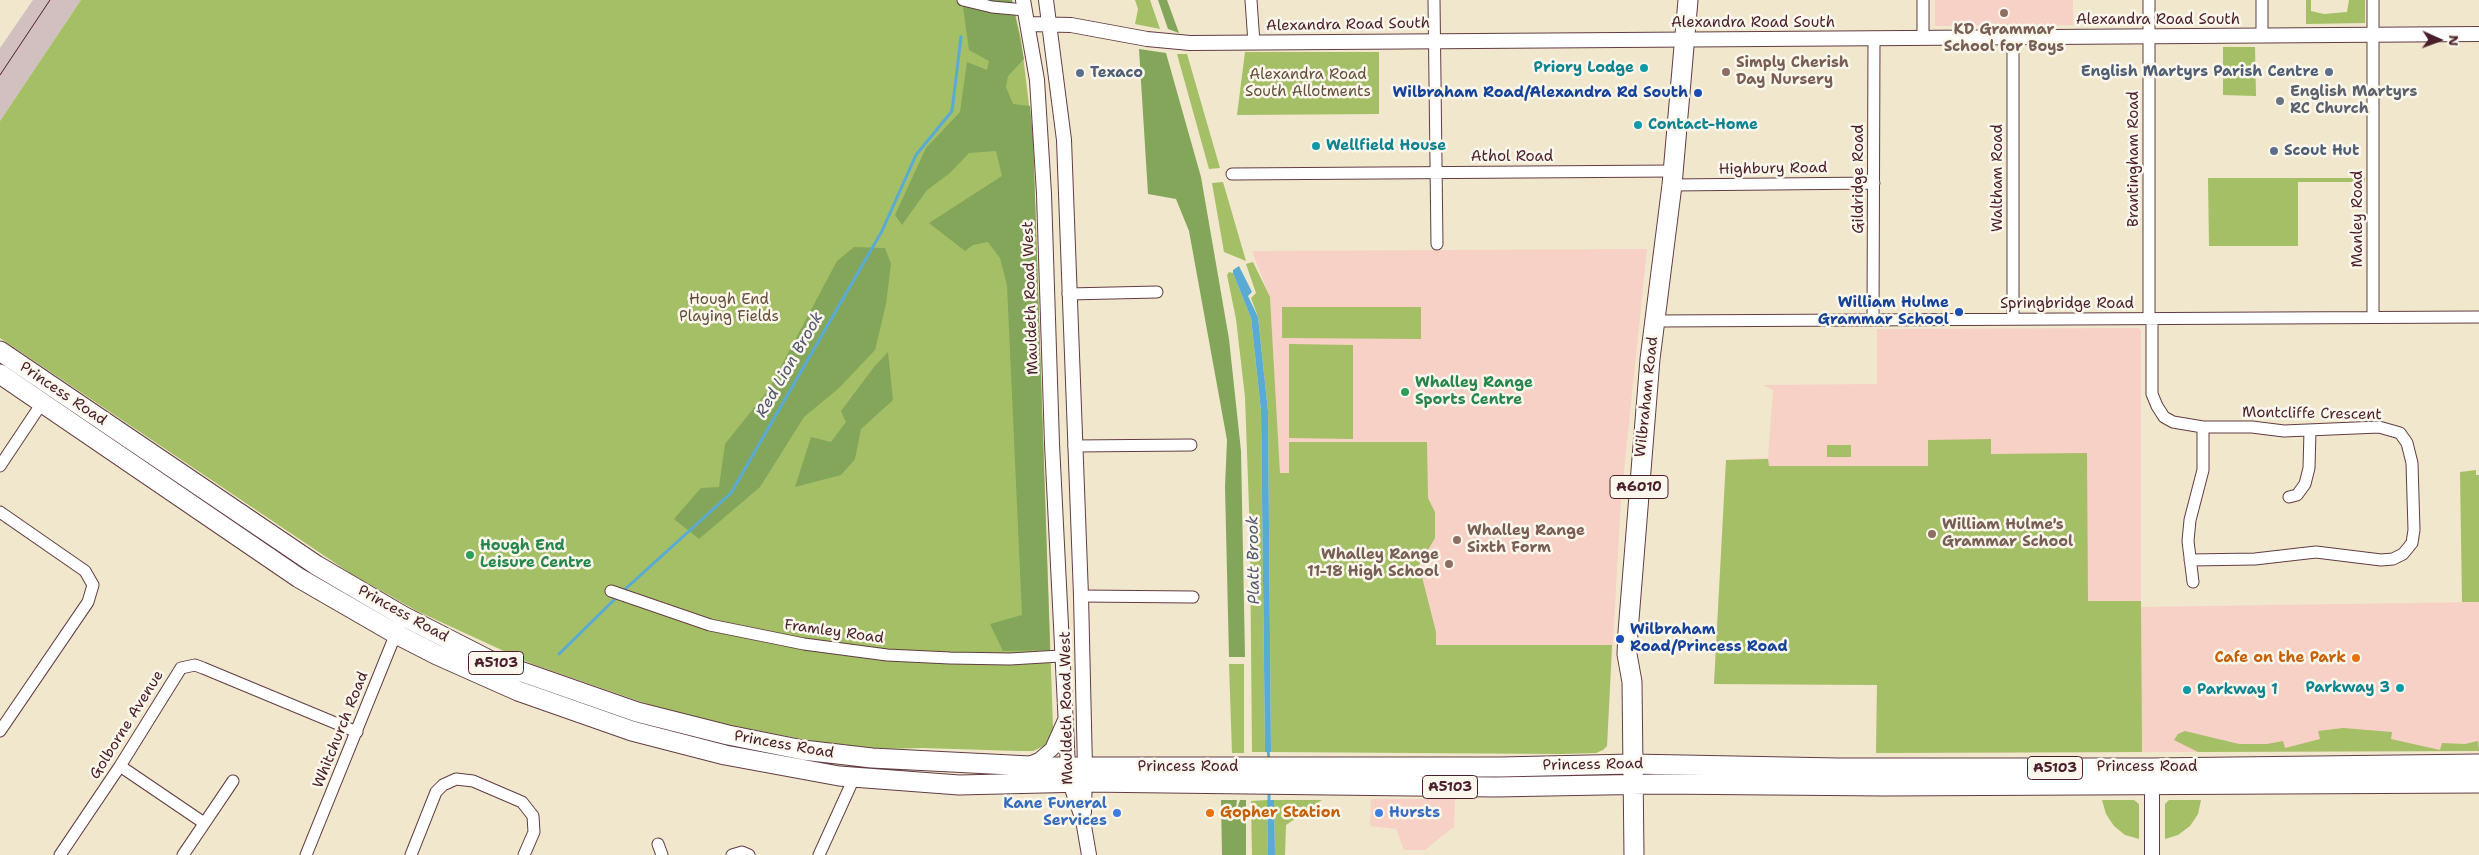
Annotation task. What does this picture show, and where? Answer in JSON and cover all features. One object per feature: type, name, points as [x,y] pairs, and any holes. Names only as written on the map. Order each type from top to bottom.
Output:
[{"type":"highway","name":"Wilbraham Road","points":[[1634,855],[1625,764],[1632,682],[1627,654],[1635,531],[1655,322],[1672,178],[1688,0]]},
{"type":"highway","name":"Princess Road","points":[[0,351],[281,542],[403,616],[491,661],[637,712],[728,735],[846,756],[1027,765],[1077,775],[1227,786],[1283,776],[1625,764],[2479,783]]},
{"type":"highway","name":"Princess Road","points":[[0,374],[299,578],[396,634],[518,691],[632,731],[725,755],[854,778],[959,785],[1077,775],[1226,767],[1283,776],[1495,787],[1626,786],[2152,776],[2479,764]]},
{"type":"highway","name":"Wilbraham Road","points":[[1622,855],[1626,786]]},
{"type":"street","points":[[965,0],[992,7],[1024,5]]},
{"type":"street","name":"Mauldeth Road West","points":[[1046,0],[1064,140],[1068,294],[1081,596],[1077,775]]},
{"type":"street","points":[[1250,0],[1254,42]]},
{"type":"street","points":[[1434,0],[1437,244]]},
{"type":"street","points":[[1923,0],[1923,38]]},
{"type":"street","name":"Brantingham Road","points":[[2149,0],[2151,319]]},
{"type":"street","points":[[2262,0],[2262,36]]},
{"type":"street","name":"Manley Road","points":[[2373,0],[2373,318]]},
{"type":"street","name":"Mauldeth Road West","points":[[1024,5],[1037,80],[1044,194],[1052,444],[1067,715],[1090,855]]},
{"type":"street","name":"Alexandra Road South","points":[[1028,24],[1050,23],[1147,39],[1190,42],[2479,34]]},
{"type":"street","name":"Waltham Road","points":[[2013,37],[2013,319]]},
{"type":"street","name":"Gildridge Road","points":[[1873,320],[1874,38]]},
{"type":"street","name":"Athol Road","points":[[1232,174],[1436,172],[1672,178]]},
{"type":"street","name":"Highbury Road","points":[[1672,178],[1874,183]]},
{"type":"street","points":[[1068,294],[1157,292]]},
{"type":"street","name":"Springbridge Road","points":[[1655,322],[2479,317]]},
{"type":"street","name":"Montcliffe Crescent","points":[[2151,319],[2151,380],[2157,406],[2164,417],[2174,422],[2203,428],[2252,427],[2310,431],[2379,427],[2400,433],[2408,443],[2412,463],[2414,530],[2412,543],[2403,554],[2393,559],[2380,560],[2316,552],[2255,559],[2190,560]]},
{"type":"street","points":[[0,466],[42,403]]},
{"type":"street","points":[[2193,582],[2190,560],[2190,520],[2203,470],[2203,428]]},
{"type":"street","points":[[2289,497],[2297,495],[2305,484],[2310,460],[2310,431]]},
{"type":"street","points":[[1074,446],[1191,444]]},
{"type":"street","points":[[0,512],[85,571],[93,586],[88,602],[0,731]]},
{"type":"street","name":"Framley Road","points":[[611,591],[710,625],[770,638],[840,649],[950,658],[1010,659],[1060,656]]},
{"type":"street","points":[[1060,596],[1192,596]]},
{"type":"street","name":"Whitchurch Road","points":[[306,855],[403,616]]},
{"type":"street","name":"Golborne Avenue","points":[[60,855],[120,766],[181,668],[187,666],[204,668],[357,732]]},
{"type":"street","name":"Mauldeth Road West","points":[[1027,765],[1039,760],[1052,749],[1067,715]]},
{"type":"street","points":[[120,766],[204,823]]},
{"type":"street","points":[[2152,776],[2152,855]]},
{"type":"street","points":[[819,855],[854,778]]},
{"type":"street","points":[[411,855],[436,792],[444,785],[456,779],[473,781],[522,802],[533,816],[534,832],[524,855]]},
{"type":"street","points":[[183,855],[233,781]]},
{"type":"street","points":[[732,855],[742,852],[749,855]]},
{"type":"shaded area","points":[[33,0],[81,0],[0,121],[0,48]]},
{"type":"shaded area","name":"KD Grammar School for Boys","points":[[1935,0],[2073,0],[2073,25],[1935,26]]},
{"type":"shaded area","name":"Whalley Range 11-18 High School","points":[[1647,249],[1621,500],[1607,746],[1596,753],[1534,754],[1280,473],[1270,298],[1252,251]]},
{"type":"shaded area","name":"William Hulme's Grammar School","points":[[2138,328],[2141,331],[2141,607],[2479,602],[2479,751],[1876,753],[1877,685],[1714,684],[1726,460],[1768,458],[1773,390],[1763,385],[1877,384],[1877,329]]},
{"type":"shaded area","points":[[1371,799],[1455,799],[1454,828],[1425,850],[1404,850],[1396,829],[1370,826]]},
{"type":"green space","name":"Hough End Playing Fields","points":[[81,0],[1012,0],[1021,39],[1033,138],[1053,728],[1046,745],[1033,751],[1018,751],[923,748],[875,749],[824,743],[733,726],[653,706],[532,664],[417,611],[350,573],[0,338],[0,121]]},
{"type":"green space","points":[[962,0],[1012,0],[1024,59],[1008,76],[1006,87],[1013,104],[1030,106],[1033,138],[1050,650],[1003,651],[990,624],[1022,615],[1007,285],[1000,258],[988,242],[973,245],[965,251],[929,223],[1002,176],[996,151],[969,153],[950,173],[927,190],[902,225],[895,215],[926,148],[960,112],[967,62],[987,70],[989,61],[969,50]]},
{"type":"green space","points":[[1135,0],[1150,0],[1160,29],[1135,24],[1138,9]]},
{"type":"green space","points":[[1158,0],[1167,0],[1179,33],[1168,29]]},
{"type":"green space","points":[[2306,0],[2311,0],[2311,11],[2324,14],[2347,12],[2349,0],[2365,0],[2365,23],[2306,24]]},
{"type":"green space","points":[[2223,47],[2255,47],[2256,96],[2223,95]]},
{"type":"green space","points":[[1139,49],[1166,53],[1201,177],[1229,339],[1241,451],[1245,657],[1229,657],[1225,487],[1227,440],[1189,231],[1176,199],[1148,194]]},
{"type":"green space","name":"Alexandra Road South Allotments","points":[[1245,52],[1379,52],[1379,114],[1237,115]]},
{"type":"green space","points":[[1177,54],[1187,54],[1220,168],[1209,169]]},
{"type":"green space","points":[[2208,178],[2365,178],[2365,182],[2298,182],[2298,246],[2209,246]]},
{"type":"green space","points":[[1223,182],[1246,261],[1224,252],[1212,183]]},
{"type":"green space","points":[[854,247],[885,248],[891,264],[886,304],[875,350],[839,388],[804,417],[760,487],[699,539],[674,519],[701,488],[719,487],[725,444],[769,389],[837,261]]},
{"type":"green space","points":[[1253,262],[1270,297],[1280,473],[1289,473],[1289,442],[1427,442],[1428,498],[1435,512],[1435,538],[1419,565],[1436,632],[1436,645],[1612,645],[1607,746],[1603,750],[1596,753],[1561,754],[1271,752],[1268,411],[1258,317],[1251,298],[1256,293],[1246,264]]},
{"type":"green space","points":[[1229,272],[1233,273],[1251,318],[1261,411],[1265,752],[1252,752],[1250,536],[1245,397],[1236,319],[1227,275]]},
{"type":"green space","points":[[1282,307],[1421,307],[1421,339],[1282,338]]},
{"type":"green space","points":[[1289,344],[1353,345],[1353,439],[1289,438]]},
{"type":"green space","points":[[888,352],[893,400],[861,429],[855,459],[841,475],[795,487],[811,437],[831,442],[846,422],[841,411],[874,367]]},
{"type":"green space","name":"William Hulme's Grammar School","points":[[1991,439],[1991,454],[2087,453],[2088,601],[2141,601],[2142,752],[1876,753],[1877,685],[1714,684],[1726,460],[1768,459],[1769,466],[1928,466],[1928,440]]},
{"type":"green space","points":[[1827,445],[1851,445],[1851,457],[1827,457]]},
{"type":"green space","points":[[2476,470],[2476,475],[2479,475],[2479,602],[2462,602],[2460,472]]},
{"type":"green space","points":[[1229,664],[1244,664],[1244,753],[1232,753]]},
{"type":"green space","points":[[2343,728],[2392,732],[2391,739],[2440,750],[2442,743],[2465,744],[2478,741],[2479,751],[2198,752],[2174,740],[2178,734],[2185,731],[2239,744],[2267,744],[2283,741],[2285,748],[2320,739],[2318,731]]},
{"type":"green space","points":[[1221,800],[1237,800],[1235,815],[1240,800],[1246,800],[1246,855],[1222,855]]},
{"type":"green space","points":[[1267,800],[1268,855],[1252,855],[1251,801]]},
{"type":"green space","points":[[1274,800],[1322,800],[1286,825],[1285,855],[1275,855]]},
{"type":"green space","points":[[2102,800],[2134,800],[2139,804],[2139,839],[2125,835],[2114,826],[2106,814]]},
{"type":"green space","points":[[2169,800],[2201,800],[2198,814],[2190,826],[2178,835],[2165,839],[2165,804]]},
{"type":"water","points":[[1239,266],[1252,292],[1248,296],[1258,317],[1268,411],[1271,752],[1265,752],[1261,411],[1251,318],[1233,273],[1233,270]]},
{"type":"water","points":[[1267,800],[1274,800],[1275,855],[1268,855]]},
{"type":"waterway","name":"Red Lion Brook","points":[[622,592],[731,493],[882,231],[916,155],[952,111],[961,37]]},
{"type":"waterway","name":"Red Lion Brook","points":[[559,654],[618,596]]},
{"type":"waterway","name":"Platt Brook","points":[[1268,748],[1269,762]]},
{"type":"waterway","name":"Platt Brook","points":[[1269,791],[1269,804]]},
{"type":"tram line","points":[[0,75],[50,0]]},
{"type":"place","name":"KD Grammar School for Boys","points":[[2004,13]]},
{"type":"place","name":"Priory Lodge","points":[[1644,68]]},
{"type":"place","name":"Simply Cherish Day Nursery","points":[[1726,72]]},
{"type":"place","name":"English Martyrs Parish Centre","points":[[2329,72]]},
{"type":"place","name":"Texaco","points":[[1080,73]]},
{"type":"place","name":"Wilbraham Road/Alexandra Rd South","points":[[1698,93]]},
{"type":"place","name":"English Martyrs RC Church","points":[[2280,101]]},
{"type":"place","name":"Contact-Home","points":[[1638,125]]},
{"type":"place","name":"Wellfield House","points":[[1316,146]]},
{"type":"place","name":"Scout Hut","points":[[2274,151]]},
{"type":"place","name":"William Hulme Grammar School","points":[[1959,312]]},
{"type":"place","name":"Whalley Range Sports Centre","points":[[1405,392]]},
{"type":"place","name":"William Hulme's Grammar School","points":[[1932,534]]},
{"type":"place","name":"Whalley Range Sixth Form","points":[[1457,540]]},
{"type":"place","name":"Hough End Leisure Centre","points":[[470,555]]},
{"type":"place","name":"Whalley Range 11-18 High School","points":[[1449,564]]},
{"type":"place","name":"Wilbraham Road/Princess Road","points":[[1620,639]]},
{"type":"place","name":"Cafe on the Park","points":[[2356,658]]},
{"type":"place","name":"Parkway 3","points":[[2400,688]]},
{"type":"place","name":"Parkway 1","points":[[2187,690]]},
{"type":"place","name":"Kane Funeral Services","points":[[1117,813]]},
{"type":"place","name":"Gopher Station","points":[[1210,813]]},
{"type":"place","name":"Hursts","points":[[1379,813]]}]
